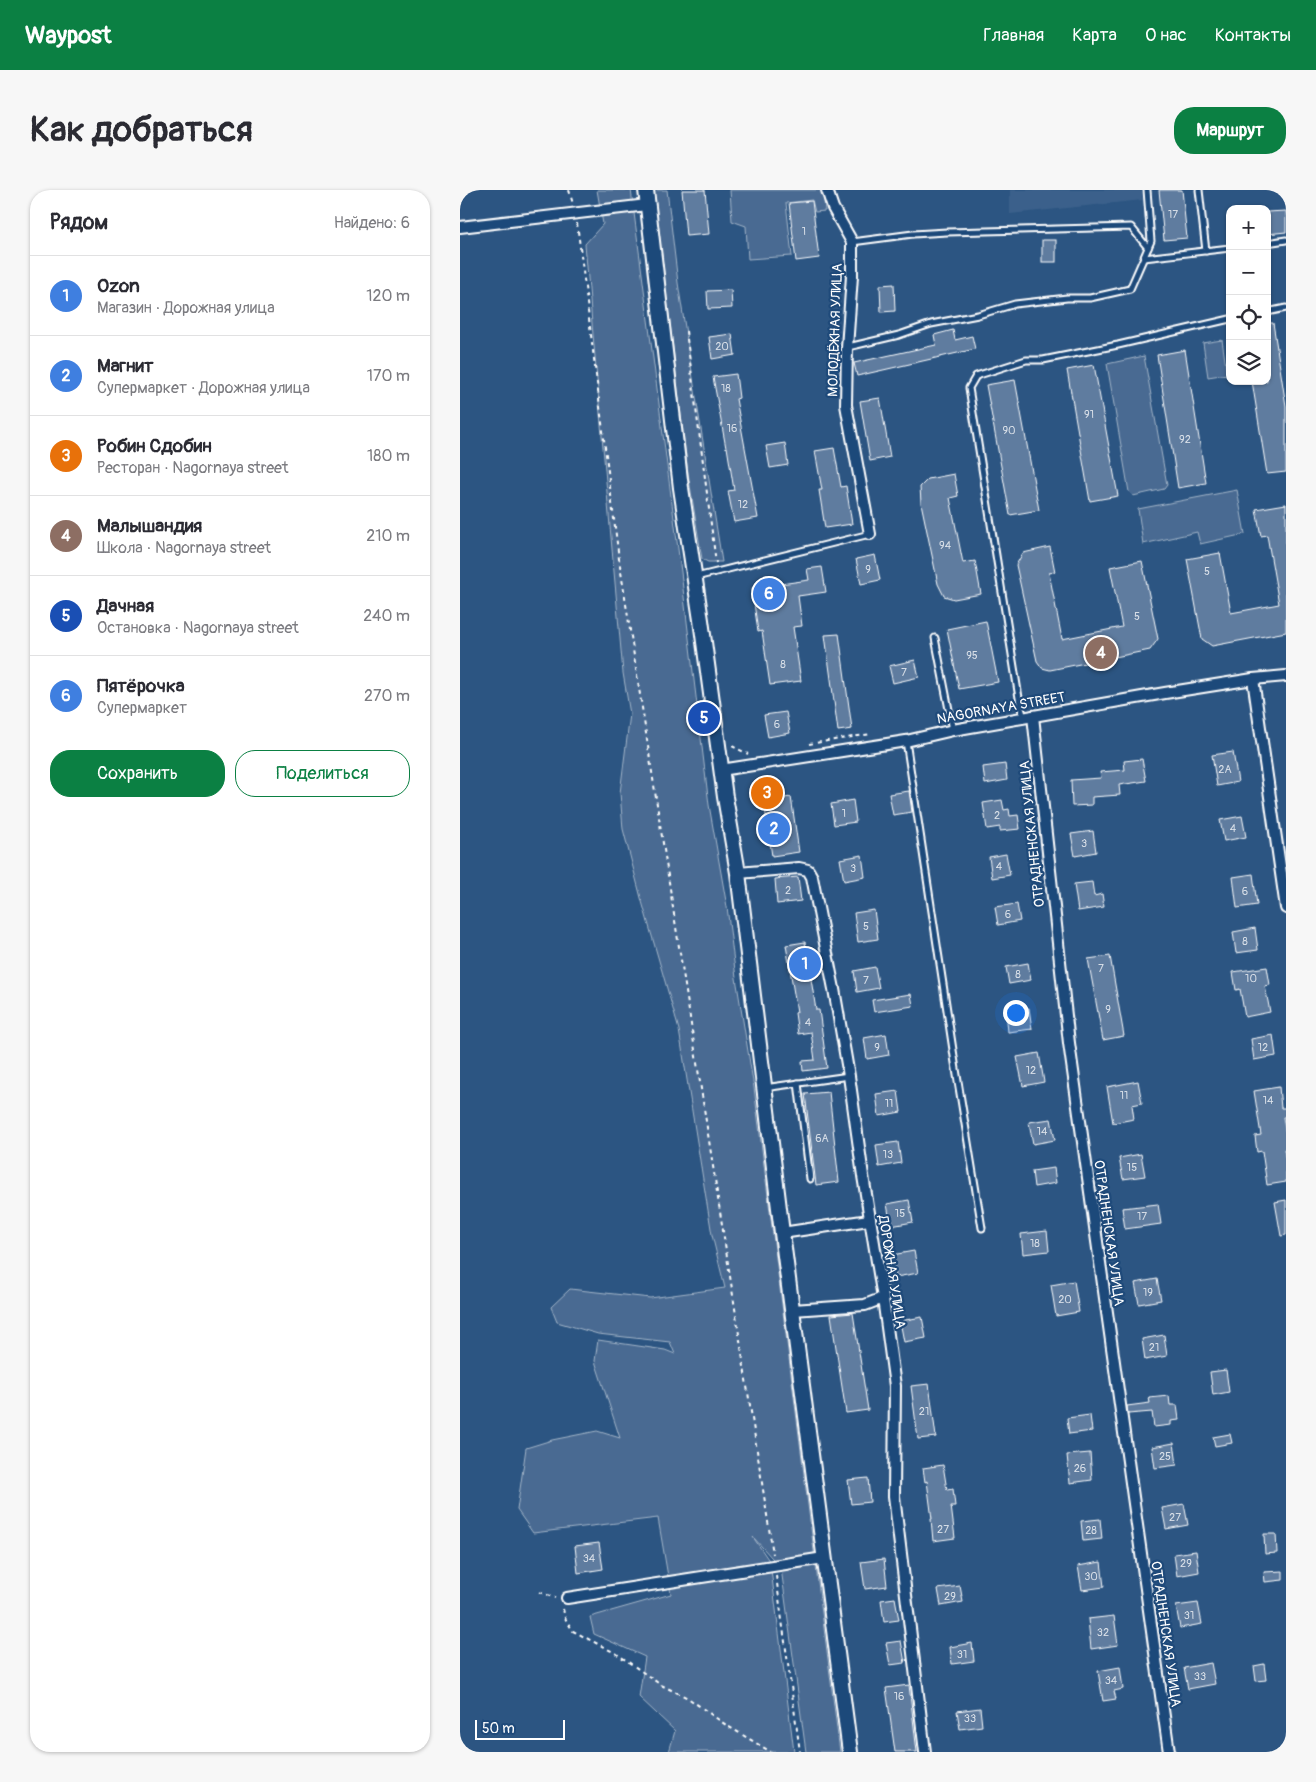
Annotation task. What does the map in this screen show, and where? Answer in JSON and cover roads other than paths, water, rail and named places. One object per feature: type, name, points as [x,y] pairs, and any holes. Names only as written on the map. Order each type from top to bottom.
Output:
[{"type":"street","points":[[646,190],[675,430],[680,488],[738,873],[782,1233],[850,1752]]},
{"type":"street","points":[[828,190],[832,208],[852,242]]},
{"type":"street","points":[[460,227],[647,205]]},
{"type":"street","name":"МОЛОДЁЖНАЯ УЛИЦА","points":[[852,242],[846,405],[870,534]]},
{"type":"street","name":"NAGORNAYA STREET","points":[[721,770],[906,740],[953,730],[1253,679],[1286,676]]},
{"type":"street","points":[[1253,679],[1286,908]]},
{"type":"street","name":"ОТРАДНЕНСКАЯ УЛИЦА","points":[[1028,717],[1069,1043],[1169,1752]]},
{"type":"street","name":"ДОРОЖНАЯ УЛИЦА","points":[[738,873],[799,868],[808,870],[812,877],[849,1076],[895,1386],[894,1496],[926,1752]]},
{"type":"street","points":[[782,1233],[870,1220]]},
{"type":"street","points":[[793,1310],[865,1305],[883,1298]]},
{"type":"street","points":[[568,1598],[824,1558]]},
{"type":"lane","points":[[847,348],[899,335],[931,324],[978,315],[1015,304],[1067,298],[1090,298],[1130,289],[1151,241],[1147,190]]},
{"type":"lane","points":[[1199,190],[1206,251]]},
{"type":"lane","points":[[852,242],[913,234],[947,232],[1131,227],[1148,248]]},
{"type":"lane","points":[[1271,242],[1286,240]]},
{"type":"lane","points":[[1144,258],[1226,248]]},
{"type":"lane","points":[[1271,311],[1286,308]]},
{"type":"lane","points":[[1028,717],[1018,694],[969,388],[976,376],[1026,360],[1044,360],[1226,320]]},
{"type":"lane","points":[[694,578],[870,534]]},
{"type":"lane","points":[[935,638],[953,730]]},
{"type":"lane","points":[[906,740],[982,1228]]},
{"type":"lane","points":[[764,1088],[849,1076]]},
{"type":"lane","points":[[798,1083],[810,1179]]},
{"type":"place","name":"Пятёрочка","points":[[769,594]]},
{"type":"place","name":"Малышандия","points":[[1101,653]]},
{"type":"place","name":"Дачная","points":[[704,718]]},
{"type":"place","name":"Робин Сдобин","points":[[767,793]]},
{"type":"place","name":"Магнит","points":[[774,829]]},
{"type":"place","name":"Ozon","points":[[805,964]]}]
